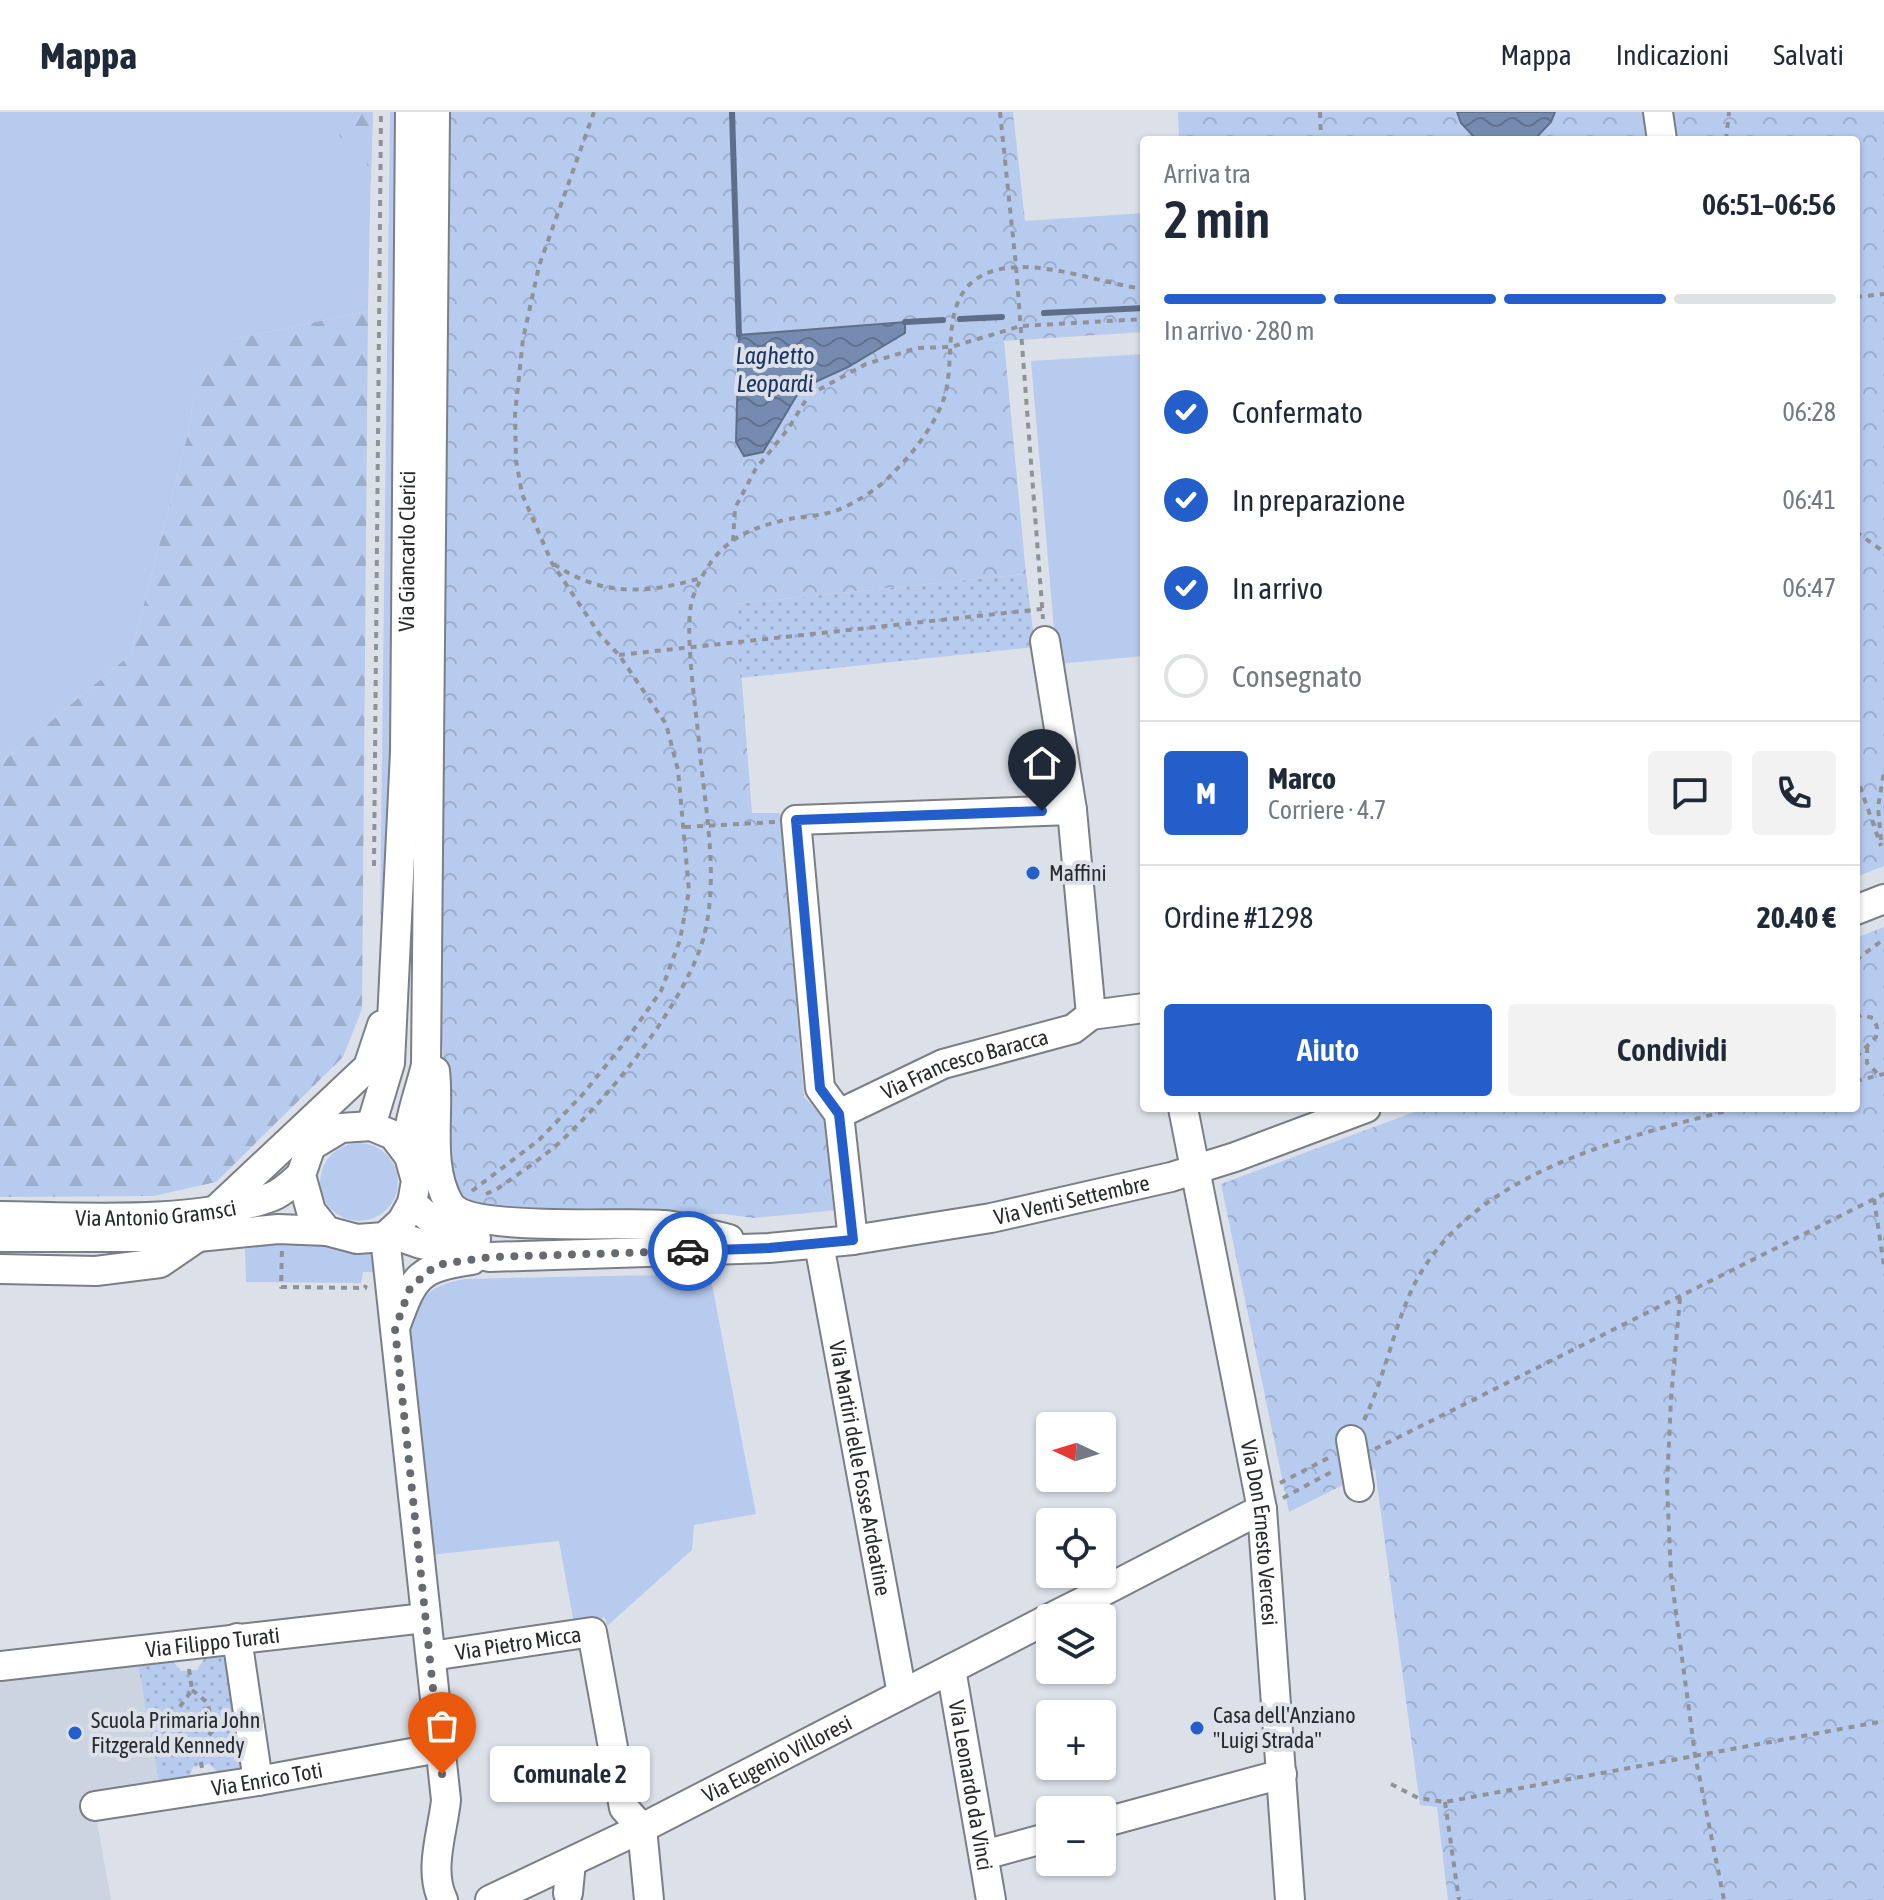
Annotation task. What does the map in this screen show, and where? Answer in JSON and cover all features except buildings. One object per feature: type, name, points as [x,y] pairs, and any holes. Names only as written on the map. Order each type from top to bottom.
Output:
[{"type":"street","name":"Via Giancarlo Clerici","points":[[371,1126],[390,1063],[405,752],[410,112]]},
{"type":"street","name":"Via Giancarlo Clerici","points":[[409,1156],[407,1142],[426,1065],[435,112]]},
{"type":"street","points":[[1658,112],[1661,136]]},
{"type":"street","points":[[1045,641],[1072,810],[1091,1015],[1140,1009]]},
{"type":"street","points":[[853,1240],[839,1114],[820,1088],[796,820],[1072,810]]},
{"type":"street","points":[[1860,908],[1884,899]]},
{"type":"street","name":"Via Giancarlo Clerici","points":[[425,977],[436,1078],[438,1168],[462,1199]]},
{"type":"street","name":"Via Giancarlo Clerici","points":[[214,1212],[368,1067],[394,990]]},
{"type":"street","name":"Via Francesco Baracca","points":[[839,1114],[943,1064],[1073,1029],[1091,1015]]},
{"type":"street","name":"Via Don Ernesto Vercesi","points":[[1184,1112],[1260,1500],[1290,1900]]},
{"type":"street","name":"Via Venti Settembre","points":[[387,1235],[490,1257],[769,1248],[853,1240],[1004,1215],[1195,1171],[1355,1112]]},
{"type":"street","points":[[371,1126],[393,1135],[409,1156],[416,1181],[412,1203],[402,1221],[387,1235],[357,1239],[327,1231],[311,1211],[301,1175],[311,1146],[341,1128],[371,1126]]},
{"type":"street","name":"Via Antonio Gramsci","points":[[0,1216],[108,1218],[214,1212],[274,1196],[301,1175]]},
{"type":"street","name":"Via Venti Settembre","points":[[462,1199],[459,1214],[495,1222],[664,1225],[769,1248]]},
{"type":"street","name":"Via Venti Settembre","points":[[412,1203],[442,1229],[484,1242],[559,1256]]},
{"type":"street","name":"Via Antonio Gramsci","points":[[0,1237],[198,1237],[278,1229],[327,1231]]},
{"type":"street","points":[[387,1235],[446,1800],[436,1868],[437,1888],[443,1900]]},
{"type":"street","name":"Via Antonio Gramsci","points":[[0,1269],[96,1271],[160,1263],[198,1237]]},
{"type":"street","name":"Via Martiri delle Fosse Ardeatine","points":[[819,1244],[902,1694]]},
{"type":"street","points":[[395,1329],[410,1288],[436,1265],[490,1257]]},
{"type":"street","name":"Via Eugenio Villoresi","points":[[1077,1604],[1260,1500]]},
{"type":"street","name":"Via Filippo Turati","points":[[0,1666],[425,1618]]},
{"type":"street","name":"Via Eugenio Villoresi","points":[[500,1899],[1036,1625]]},
{"type":"street","name":"Via Pietro Micca","points":[[431,1656],[592,1632],[624,1808],[642,1828]]},
{"type":"street","points":[[237,1638],[258,1781]]},
{"type":"street","name":"Via Leonardo da Vinci","points":[[951,1669],[991,1900]]},
{"type":"street","name":"Via Enrico Toti","points":[[95,1806],[258,1781],[439,1748]]},
{"type":"street","points":[[1116,1819],[1282,1774]]},
{"type":"street","points":[[642,1828],[649,1900]]},
{"type":"street","points":[[984,1855],[1036,1841]]},
{"type":"street","points":[[568,1893],[571,1862]]},
{"type":"path","points":[[374,870],[381,112]]},
{"type":"path","points":[[462,1199],[539,1140],[583,1094],[625,1042],[661,991],[680,940],[689,891],[678,770],[666,724],[619,655],[600,635],[552,563],[522,494],[516,460],[515,414],[523,339],[539,266],[594,112]]},
{"type":"path","points":[[1000,112],[1016,266],[1045,641]]},
{"type":"path","points":[[1320,112],[1321,136]]},
{"type":"path","points":[[1726,136],[1729,112]]},
{"type":"path","points":[[462,1199],[488,1195],[560,1142],[620,1079],[681,992],[705,933],[711,872],[690,646],[691,601],[710,561],[743,532],[834,511],[883,484],[915,451],[943,403],[949,376],[954,312],[961,293],[980,276],[1016,266],[1140,288]]},
{"type":"path","points":[[1860,297],[1884,294]]},
{"type":"path","points":[[733,541],[735,508],[755,470],[788,429],[809,395],[866,364],[917,348],[951,347],[1021,326],[1140,319]]},
{"type":"path","points":[[1860,535],[1884,552]]},
{"type":"path","points":[[552,563],[578,580],[623,590],[668,588],[701,578]]},
{"type":"path","points":[[619,655],[1042,609]]},
{"type":"path","points":[[1860,786],[1881,846],[1878,807],[1884,772]]},
{"type":"path","points":[[685,827],[796,820]]},
{"type":"path","points":[[1860,957],[1884,939]]},
{"type":"path","points":[[1860,1016],[1873,1018],[1877,1027],[1876,1037],[1860,1053]]},
{"type":"path","points":[[1867,1047],[1867,1063],[1881,1075]]},
{"type":"path","points":[[1860,1080],[1881,1075]]},
{"type":"path","points":[[1355,1462],[1414,1286],[1435,1250],[1468,1216],[1514,1187],[1568,1160],[1627,1137],[1723,1112]]},
{"type":"path","points":[[1260,1500],[1355,1462],[1884,1194]]},
{"type":"path","points":[[1874,1199],[1884,1266]]},
{"type":"path","points":[[1680,1298],[1667,1486],[1671,1575],[1695,1755],[1722,1876],[1724,1900]]},
{"type":"path","points":[[1260,1500],[1284,1482],[1341,1451],[1355,1462]]},
{"type":"path","points":[[187,1644],[192,1690],[179,1708],[183,1737],[199,1750],[206,1789]]},
{"type":"path","points":[[192,1690],[208,1703],[212,1731],[199,1750]]},
{"type":"path","points":[[1391,1784],[1418,1798],[1445,1802],[1884,1721]]},
{"type":"path","points":[[1445,1802],[1459,1900]]},
{"type":"shaded area","name":"Scuola Primaria John Fitzgerald Kennedy","points":[[138,1665],[160,1787],[93,1799],[111,1900],[0,1900],[0,1679]]},
{"type":"green space","points":[[0,112],[372,112],[368,311],[234,339],[194,397],[188,434],[131,654],[0,764]]},
{"type":"green space","points":[[334,112],[373,112],[371,183],[366,160],[359,149],[340,137],[330,118]]},
{"type":"green space","points":[[390,112],[406,112],[400,755],[386,915],[380,915]]},
{"type":"green space","points":[[443,112],[1013,112],[1025,221],[1140,213],[1140,332],[1004,341],[1026,574],[736,604],[752,813],[780,813],[804,1097],[829,1122],[839,1210],[753,1218],[724,1214],[480,1212],[453,1193],[446,1171],[443,1052],[433,972]]},
{"type":"green space","points":[[1178,112],[1457,112],[1461,123],[1473,136],[1179,136]]},
{"type":"green space","points":[[1555,112],[1884,112],[1884,866],[1860,875],[1860,136],[1538,136],[1551,122]]},
{"type":"green space","points":[[368,311],[362,1009],[343,1057],[216,1182],[154,1196],[0,1197],[0,764],[131,654],[188,434],[194,397],[211,348],[234,339]]},
{"type":"green space","points":[[1140,354],[1140,656],[1057,664],[1031,361]]},
{"type":"green space","points":[[1026,574],[1035,647],[740,678],[736,604]]},
{"type":"green space","points":[[1884,927],[1884,1900],[1448,1900],[1437,1807],[1420,1805],[1375,1469],[1289,1512],[1221,1184],[1414,1112],[1860,1112],[1860,936]]},
{"type":"green space","points":[[359,1143],[374,1146],[387,1154],[395,1167],[398,1182],[395,1197],[387,1210],[374,1218],[359,1221],[344,1218],[331,1210],[323,1197],[320,1182],[323,1167],[331,1154],[344,1146]]},
{"type":"green space","points":[[307,1238],[373,1252],[377,1272],[363,1272],[361,1283],[246,1282],[245,1249]]},
{"type":"green space","points":[[710,1274],[756,1514],[694,1525],[692,1550],[607,1626],[605,1618],[574,1624],[559,1541],[431,1555],[403,1333],[413,1311],[425,1296],[442,1285],[465,1279]]},
{"type":"green space","points":[[228,1656],[243,1772],[220,1775],[210,1764],[193,1767],[187,1784],[160,1787],[138,1665],[173,1661],[181,1671],[197,1670],[204,1659]]},
{"type":"water","points":[[1457,112],[1555,112],[1551,122],[1538,136],[1473,136],[1461,123]]},
{"type":"water","name":"Laghetto Leopardi","points":[[905,322],[905,333],[797,395],[763,452],[744,456],[736,442],[739,335]]},
{"type":"waterway","points":[[732,112],[739,335]]},
{"type":"waterway","points":[[1044,313],[1140,308]]},
{"type":"waterway","points":[[960,319],[1002,317]]},
{"type":"waterway","points":[[905,322],[943,320]]},
{"type":"way so far","points":[[442,1774],[395,1329],[410,1288],[436,1265],[490,1257],[688,1251]]},
{"type":"place","name":"Maffini","points":[[1033,873]]},
{"type":"place","name":"Casa dell'Anziano \"Luigi Strada\"","points":[[1197,1728]]},
{"type":"place","name":"Scuola Primaria John Fitzgerald Kennedy","points":[[75,1733]]},
{"type":"place","name":"Comunale 2","points":[[442,1774]]},
{"type":"route","points":[[688,1251],[853,1240],[839,1114],[820,1088],[796,820],[1042,811]]}]
